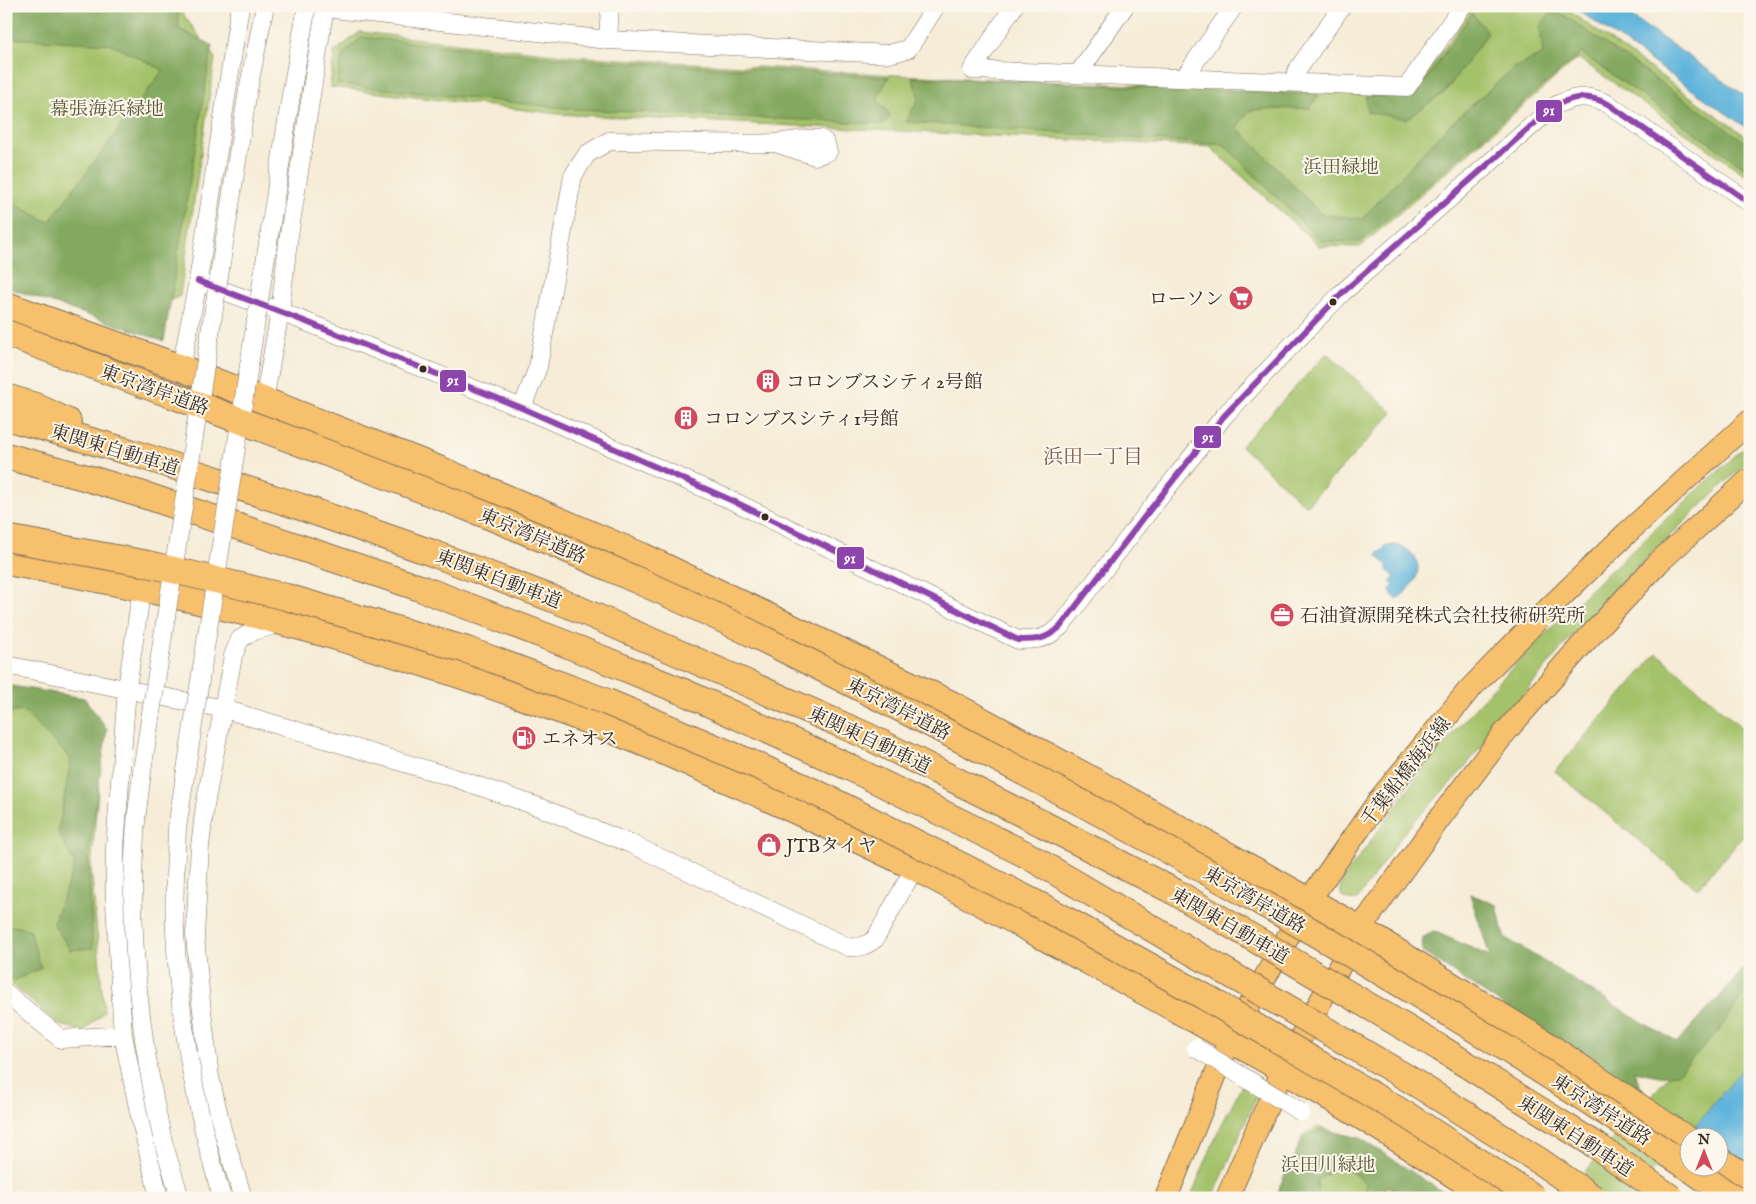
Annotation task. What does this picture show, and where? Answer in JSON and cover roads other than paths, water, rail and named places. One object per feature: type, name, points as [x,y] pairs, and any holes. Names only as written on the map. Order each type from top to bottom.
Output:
[{"type":"highway","points":[[6,305],[181,368],[441,470],[642,556],[953,706],[1096,782],[1360,929],[1544,1043],[1678,1133]]},
{"type":"highway","name":"東京湾岸道路","points":[[6,334],[290,438],[475,510],[637,580],[764,639],[1050,786],[1210,872],[1529,1062],[1638,1132],[1733,1198]]},
{"type":"highway","points":[[6,397],[35,406],[130,452]]},
{"type":"highway","name":"東関東自動車道","points":[[6,417],[130,452],[298,506],[432,553],[569,605],[865,735],[1175,892],[1440,1048],[1597,1146],[1671,1198]]},
{"type":"highway","name":"東関東自動車道","points":[[6,456],[150,497],[420,588],[561,642],[686,693],[850,767],[1016,850],[1134,917],[1409,1079],[1538,1160],[1594,1198]]},
{"type":"highway","points":[[6,473],[87,478]]},
{"type":"highway","points":[[6,538],[148,564],[224,582],[356,617],[467,650],[607,702],[758,766],[829,798],[1043,907],[1196,992],[1400,1111],[1534,1198]]},
{"type":"highway","points":[[6,562],[142,587],[284,623],[464,676],[675,757],[809,816],[915,867],[1230,1039],[1325,1094],[1489,1198]]},
{"type":"highway","points":[[1728,1166],[1750,1180]]},
{"type":"main road","name":"千葉船橋海浜線","points":[[1166,1198],[1230,1039],[1309,900],[1383,795],[1468,692],[1541,616],[1627,532],[1750,421]]},
{"type":"main road","points":[[1227,1198],[1283,1070],[1360,929],[1442,815],[1507,730],[1580,647],[1659,562],[1750,479]]},
{"type":"street","points":[[181,368],[198,281],[240,6]]},
{"type":"street","points":[[180,1197],[161,1130],[148,1070],[141,1017],[133,921],[135,833],[145,751],[248,90],[265,6]]},
{"type":"street","points":[[608,40],[610,6]]},
{"type":"street","points":[[316,7],[608,40],[889,54],[908,49],[936,6]]},
{"type":"street","points":[[1014,6],[972,70],[1407,87],[1462,6]]},
{"type":"street","points":[[1078,74],[1125,6]]},
{"type":"street","points":[[1184,78],[1234,6]]},
{"type":"street","points":[[1296,82],[1296,72],[1342,6]]},
{"type":"street","points":[[264,401],[280,312],[316,7]]},
{"type":"street","points":[[222,1198],[206,1143],[192,1081],[183,1028],[175,928],[177,828],[287,118],[316,7]]},
{"type":"street","points":[[198,281],[522,408],[732,501],[1018,640],[1039,640],[1052,634],[1060,627],[1148,511],[1224,416],[1342,293],[1553,106],[1566,99],[1581,97],[1598,99],[1608,104],[1750,203]]},
{"type":"street","points":[[522,408],[538,367],[573,176],[587,154],[609,141],[775,143]]},
{"type":"street","points":[[142,587],[127,688],[115,848],[115,903],[123,1035],[140,1117],[160,1198]]},
{"type":"street","points":[[243,1198],[222,1129],[210,1077],[195,935],[200,846],[205,805],[233,656],[240,639],[254,630],[284,623]]},
{"type":"street","points":[[6,665],[224,709],[458,779],[539,807],[632,844],[848,947],[859,948],[875,939],[915,867]]},
{"type":"street","points":[[6,994],[61,1039],[123,1035]]},
{"type":"street","points":[[1196,1048],[1301,1112]]},
{"type":"water","points":[[1572,6],[1616,6],[1750,99],[1750,130]]},
{"type":"water","points":[[1395,545],[1411,552],[1418,568],[1414,583],[1397,600],[1389,591],[1394,585],[1390,582],[1395,577],[1386,569],[1388,566],[1376,555],[1387,546]]},
{"type":"water","points":[[1750,1061],[1750,1181],[1736,1198],[1634,1198],[1678,1146],[1678,1176],[1728,1176],[1728,1126],[1695,1126]]},
{"type":"place","name":"ローソン","points":[[1241,298]]},
{"type":"place","name":"コロンブスシティ2号館","points":[[768,381]]},
{"type":"place","name":"コロンブスシティ1号館","points":[[686,418]]},
{"type":"place","name":"石油資源開発株式会社技術研究所","points":[[1282,615]]},
{"type":"place","name":"エネオス","points":[[524,738]]},
{"type":"place","name":"JTBタイヤ","points":[[769,845]]},
{"type":"district","name":"浜田一丁目","points":[[1093,456]]},
{"type":"park label","name":"幕張海浜緑地","points":[[107,108]]},
{"type":"park label","name":"浜田緑地","points":[[1341,166]]},
{"type":"park label","name":"浜田川緑地","points":[[1328,1164]]}]
